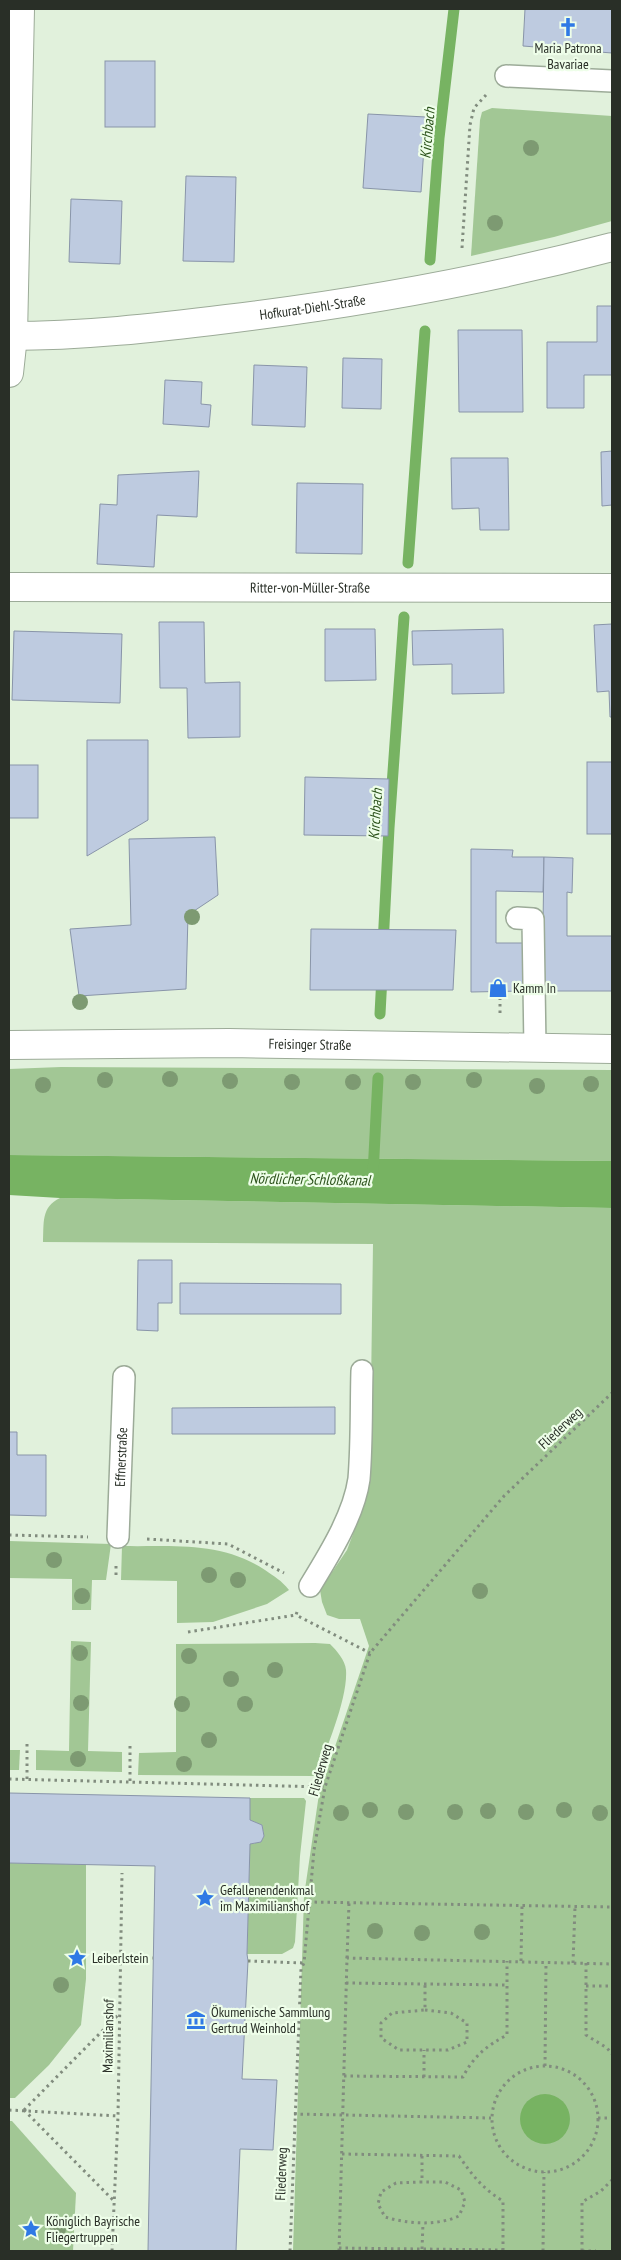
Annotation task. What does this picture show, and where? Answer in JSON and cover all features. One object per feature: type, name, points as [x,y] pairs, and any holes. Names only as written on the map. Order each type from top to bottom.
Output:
[{"type":"street","points":[[9,373],[20,9]]},
{"type":"street","name":"Hofkurat-Diehl-Straße","points":[[11,336],[155,328],[312,309],[460,284],[526,270],[612,247]]},
{"type":"street","name":"Ritter-von-Müller-Straße","points":[[9,587],[612,588]]},
{"type":"street","name":"Freisinger Straße","points":[[9,1045],[229,1044],[612,1049]]},
{"type":"lane","points":[[506,76],[612,81]]},
{"type":"lane","points":[[517,918],[533,919],[535,1048]]},
{"type":"lane","points":[[310,1586],[334,1547],[346,1519],[358,1480],[362,1371]]},
{"type":"lane","name":"Effnerstraße","points":[[118,1537],[124,1377]]},
{"type":"path","points":[[462,253],[470,125],[474,108],[506,76]]},
{"type":"path","points":[[500,991],[500,1020]]},
{"type":"path","name":"Fliederweg","points":[[290,2251],[301,1969],[304,1963],[308,1902],[325,1787],[370,1653],[504,1496],[612,1393]]},
{"type":"path","points":[[9,1535],[118,1537],[228,1544],[310,1586],[296,1615]]},
{"type":"path","points":[[188,1632],[296,1615],[370,1653]]},
{"type":"path","points":[[27,1779],[28,1741]]},
{"type":"path","points":[[130,1744],[130,1781]]},
{"type":"path","points":[[9,1778],[325,1787]]},
{"type":"path","name":"Maximilianshof","points":[[112,2251],[118,2116],[122,1873]]},
{"type":"path","points":[[308,1902],[612,1907]]},
{"type":"path","points":[[342,2154],[459,2156],[477,2182],[504,2201],[503,2251],[339,2249],[348,1902]]},
{"type":"path","points":[[520,1961],[522,1906]]},
{"type":"path","points":[[573,1963],[575,1907]]},
{"type":"path","points":[[120,1957],[154,1958]]},
{"type":"path","points":[[346,1958],[612,1964]]},
{"type":"path","points":[[248,1961],[304,1963]]},
{"type":"path","points":[[344,2076],[462,2077],[471,2061],[487,2046],[507,2035],[507,1961]]},
{"type":"path","points":[[545,2066],[546,1962]]},
{"type":"path","points":[[586,1963],[586,2035],[607,2048],[612,2054]]},
{"type":"path","points":[[346,1983],[507,1985]]},
{"type":"path","points":[[425,1984],[425,2010]]},
{"type":"path","points":[[586,1986],[612,1986]]},
{"type":"path","points":[[425,2010],[451,2013],[466,2023],[466,2042],[448,2050],[399,2050],[381,2038],[381,2023],[392,2013],[425,2010]]},
{"type":"path","points":[[24,2110],[119,2014]]},
{"type":"path","points":[[424,2050],[424,2077]]},
{"type":"path","points":[[545,2066],[562,2068],[582,2081],[588,2087],[595,2102],[598,2118],[596,2134],[588,2150],[576,2162],[560,2170],[544,2172],[527,2169],[513,2161],[502,2149],[494,2134],[492,2118],[494,2102],[502,2087],[514,2076],[528,2068],[545,2066]]},
{"type":"path","points":[[9,2110],[118,2116]]},
{"type":"path","points":[[24,2110],[114,2202]]},
{"type":"path","points":[[294,2114],[492,2118]]},
{"type":"path","points":[[598,2118],[612,2118]]},
{"type":"path","points":[[422,2156],[422,2182]]},
{"type":"path","points":[[543,2251],[544,2172]]},
{"type":"path","points":[[596,2251],[582,2251],[582,2202],[601,2191],[612,2180]]},
{"type":"path","points":[[422,2182],[446,2182],[461,2190],[465,2202],[459,2216],[446,2222],[423,2223],[399,2221],[385,2217],[378,2204],[382,2192],[396,2183],[422,2182]]},
{"type":"path","points":[[422,2249],[423,2223]]},
{"type":"shaded area","points":[[492,108],[612,116],[612,221],[554,237],[471,256],[480,120],[482,112]]},
{"type":"shaded area","points":[[61,1067],[612,1070],[612,1161],[9,1155],[9,1069]]},
{"type":"shaded area","points":[[60,1198],[612,1208],[612,2251],[293,2251],[304,1896],[319,1794],[369,1646],[360,1619],[339,1619],[327,1615],[320,1590],[347,1550],[356,1526],[370,1460],[373,1244],[43,1242],[45,1216],[49,1206]]},
{"type":"shaded area","points":[[9,1541],[111,1544],[106,1580],[92,1580],[91,1610],[72,1610],[72,1579],[9,1578]]},
{"type":"shaded area","points":[[122,1546],[178,1546],[231,1554],[265,1570],[281,1581],[289,1590],[267,1604],[213,1622],[177,1623],[177,1581],[121,1580]]},
{"type":"shaded area","points":[[71,1641],[91,1642],[88,1751],[122,1752],[122,1772],[36,1770],[36,1750],[69,1751]]},
{"type":"shaded area","points":[[176,1644],[330,1644],[342,1659],[346,1670],[344,1695],[317,1776],[138,1775],[139,1753],[176,1752]]},
{"type":"shaded area","points":[[9,1750],[20,1750],[19,1770],[9,1770]]},
{"type":"shaded area","points":[[250,1798],[304,1798],[306,1801],[300,1856],[295,1942],[293,1948],[282,1954],[247,1954],[250,1844],[261,1842],[264,1836],[262,1825],[250,1820]]},
{"type":"shaded area","points":[[9,1863],[86,1864],[86,1979],[81,2025],[49,2065],[15,2098],[9,2098]]},
{"type":"shaded area","points":[[9,2121],[12,2121],[76,2193],[73,2251],[9,2251]]},
{"type":"water","name":"Nördlicher Schloßkanal","points":[[9,1155],[612,1161],[612,1208],[60,1198],[9,1195]]},
{"type":"water","points":[[545,2094],[555,2096],[563,2101],[568,2109],[570,2119],[568,2129],[563,2137],[555,2142],[545,2144],[535,2142],[527,2137],[522,2129],[520,2119],[522,2109],[527,2101],[535,2096]]},
{"type":"building","name":"Maria Patrona Bavariae","points":[[525,9],[612,9],[612,53],[523,46]]},
{"type":"building","points":[[105,61],[155,61],[155,127],[105,127]]},
{"type":"building","points":[[368,114],[426,117],[421,192],[363,188]]},
{"type":"building","points":[[186,176],[236,177],[234,262],[183,261]]},
{"type":"building","points":[[71,199],[122,201],[120,264],[69,262]]},
{"type":"building","points":[[597,306],[612,306],[612,375],[584,375],[584,408],[547,408],[547,342],[597,342]]},
{"type":"building","points":[[458,330],[522,330],[523,412],[459,412]]},
{"type":"building","points":[[343,358],[382,359],[381,409],[342,408]]},
{"type":"building","points":[[254,365],[307,367],[305,427],[252,425]]},
{"type":"building","points":[[165,380],[202,382],[201,404],[211,405],[209,427],[163,424]]},
{"type":"building","points":[[612,451],[612,505],[602,506],[601,452]]},
{"type":"building","points":[[451,458],[508,458],[509,530],[480,530],[479,508],[452,509]]},
{"type":"building","points":[[199,471],[197,517],[157,515],[154,567],[97,564],[100,504],[117,505],[118,475]]},
{"type":"building","points":[[297,483],[363,484],[362,554],[296,553]]},
{"type":"building","points":[[159,622],[204,622],[205,683],[240,682],[240,737],[188,738],[187,688],[160,688]]},
{"type":"building","points":[[612,624],[612,717],[610,717],[609,691],[597,692],[594,625]]},
{"type":"building","points":[[325,629],[375,629],[376,680],[325,681]]},
{"type":"building","points":[[503,629],[504,693],[452,694],[452,664],[413,665],[412,631]]},
{"type":"building","points":[[14,631],[122,634],[120,703],[12,700]]},
{"type":"building","points":[[87,740],[148,740],[148,820],[87,856]]},
{"type":"building","points":[[587,762],[612,762],[612,834],[587,834]]},
{"type":"building","points":[[9,765],[38,765],[38,818],[9,818]]},
{"type":"building","points":[[305,777],[389,779],[388,836],[304,835]]},
{"type":"building","points":[[215,837],[218,895],[188,915],[186,989],[79,996],[70,929],[131,925],[129,839]]},
{"type":"building","points":[[471,849],[513,850],[512,857],[544,857],[543,892],[496,891],[496,943],[524,943],[524,991],[471,992]]},
{"type":"building","points":[[544,857],[573,858],[572,893],[567,892],[567,936],[612,936],[612,991],[542,991]]},
{"type":"building","points":[[311,929],[456,930],[453,990],[310,990]]},
{"type":"building","points":[[138,1260],[172,1260],[172,1303],[158,1303],[158,1331],[137,1330]]},
{"type":"building","points":[[180,1283],[341,1284],[341,1314],[180,1314]]},
{"type":"building","points":[[335,1407],[335,1434],[172,1434],[172,1408]]},
{"type":"building","points":[[9,1432],[17,1432],[17,1455],[46,1455],[46,1516],[9,1515]]},
{"type":"building","points":[[9,1793],[250,1798],[250,1820],[262,1825],[264,1836],[261,1842],[250,1844],[248,1961],[242,2079],[277,2080],[273,2150],[240,2149],[236,2251],[148,2251],[155,1866],[9,1863]]},
{"type":"waterway","name":"Kirchbach","points":[[430,260],[439,138],[454,9]]},
{"type":"waterway","name":"Kirchbach","points":[[408,563],[425,331]]},
{"type":"waterway","name":"Kirchbach","points":[[383,945],[404,617]]},
{"type":"waterway","name":"Kirchbach","points":[[380,1014],[382,976]]},
{"type":"waterway","name":"Kirchbach","points":[[373,1174],[378,1078]]},
{"type":"place","name":"Maria Patrona Bavariae","points":[[568,27]]},
{"type":"place","name":"Kamm In","points":[[498,988]]},
{"type":"place","name":"Gefallenendenkmal im Maximilianshof","points":[[205,1898]]},
{"type":"place","name":"Leiberlstein","points":[[77,1958]]},
{"type":"place","name":"Ökumenische Sammlung Gertrud Weinhold","points":[[196,2020]]},
{"type":"place","name":"Königlich Bayrische Fliegertruppen","points":[[31,2229]]}]
